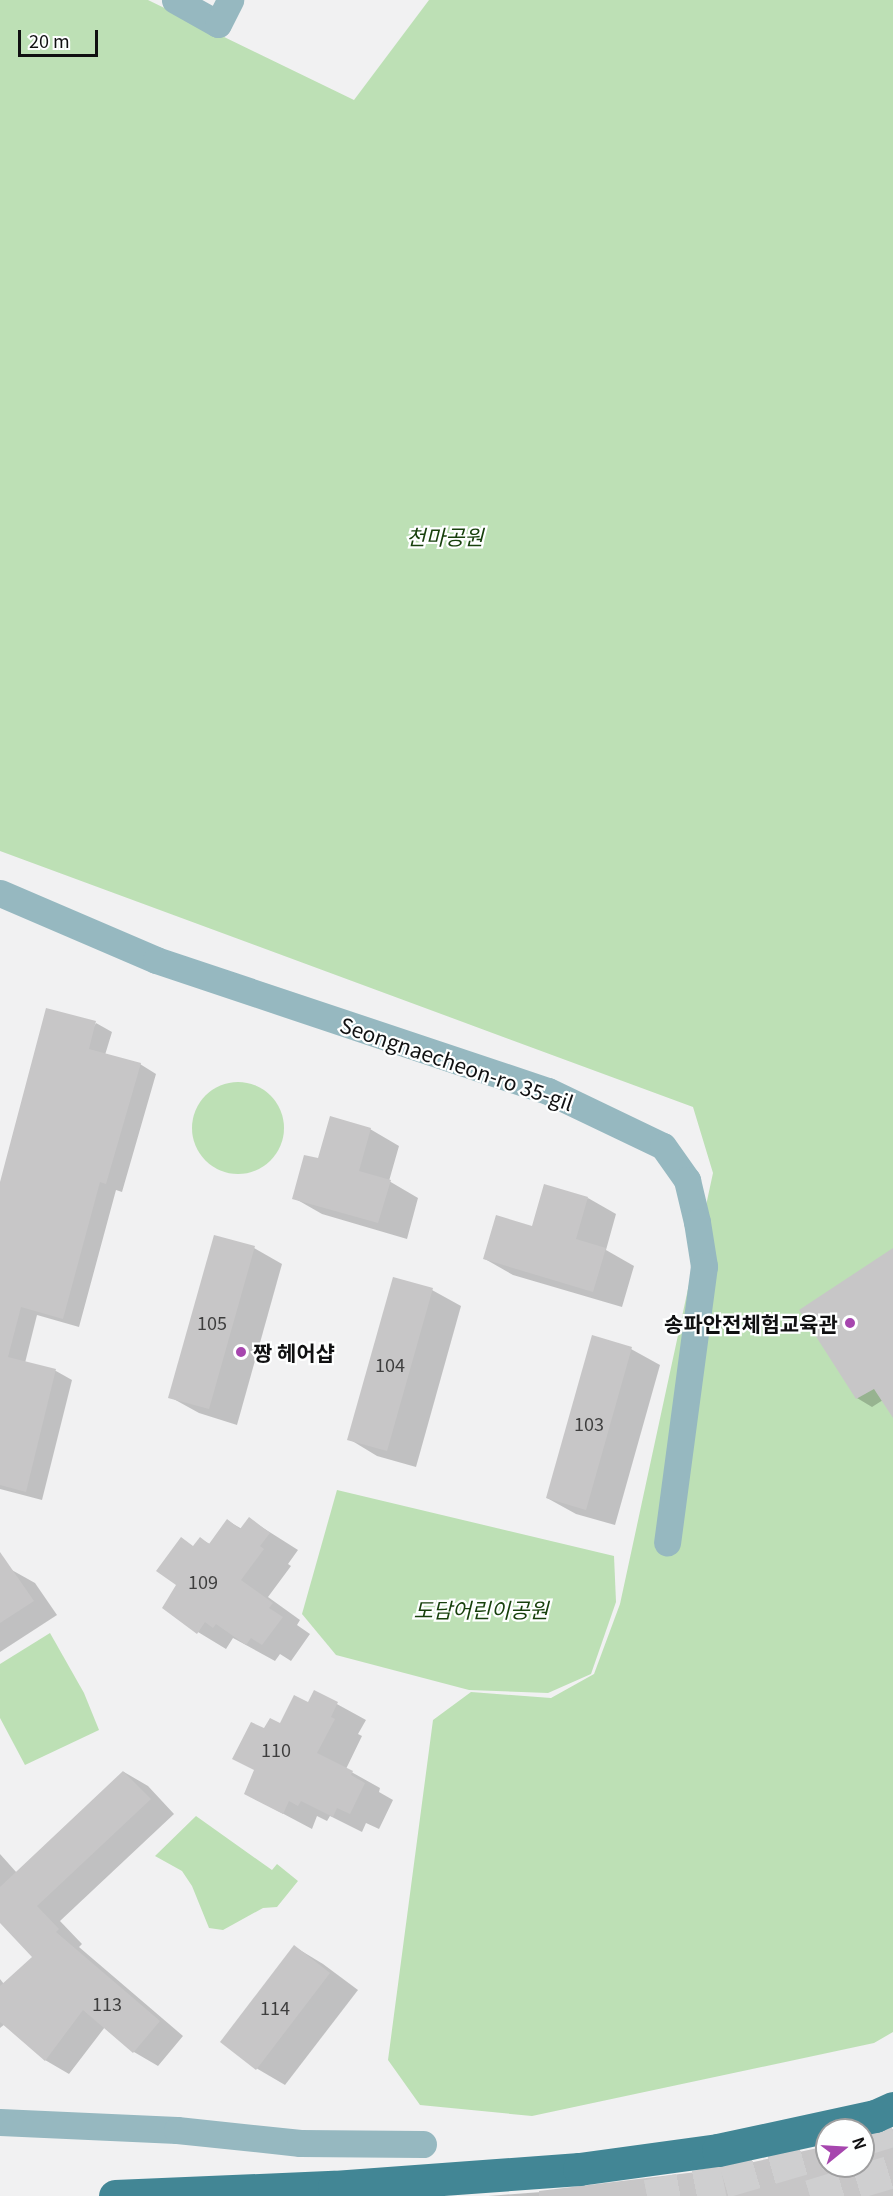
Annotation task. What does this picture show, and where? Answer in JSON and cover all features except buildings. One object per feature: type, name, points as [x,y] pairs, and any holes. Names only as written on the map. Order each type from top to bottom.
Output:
[{"type":"main road","points":[[115,2196],[334,2187],[579,2169],[718,2150],[875,2116],[893,2108]]},
{"type":"street","points":[[175,0],[218,24],[230,0]]},
{"type":"street","name":"Seongnaecheon-ro 35-gil","points":[[0,893],[156,960],[548,1091],[663,1146],[687,1180],[698,1222],[704,1266],[667,1543]]},
{"type":"street","points":[[0,2122],[177,2130],[300,2143],[423,2144]]},
{"type":"green space","name":"천마공원","points":[[0,0],[148,0],[354,100],[429,0],[893,0],[893,2032],[874,2043],[532,2116],[420,2105],[388,2060],[433,1720],[471,1692],[551,1698],[594,1674],[620,1604],[713,1173],[693,1107],[0,851]]},
{"type":"green space","points":[[238,1082],[256,1085],[271,1095],[281,1110],[284,1128],[281,1146],[271,1161],[256,1171],[238,1174],[220,1171],[205,1161],[195,1146],[192,1128],[195,1110],[205,1095],[220,1085]]},
{"type":"green space","name":"도담어린이공원","points":[[337,1490],[614,1556],[616,1602],[591,1674],[548,1693],[469,1690],[336,1655],[302,1614]]},
{"type":"green space","points":[[50,1633],[84,1693],[99,1730],[25,1765],[0,1718],[0,1664]]},
{"type":"green space","points":[[196,1816],[272,1870],[277,1864],[298,1881],[277,1907],[263,1908],[223,1930],[209,1928],[192,1886],[182,1871],[155,1856]]},
{"type":"tunnel","points":[[875,2135],[893,2130]]},
{"type":"tunnel","points":[[647,2196],[724,2181],[815,2154]]},
{"type":"tunnel","points":[[810,2196],[893,2171]]},
{"type":"place","name":"송파안전체험교육관","points":[[850,1323]]},
{"type":"place","name":"짱 헤어샵","points":[[241,1352]]}]
